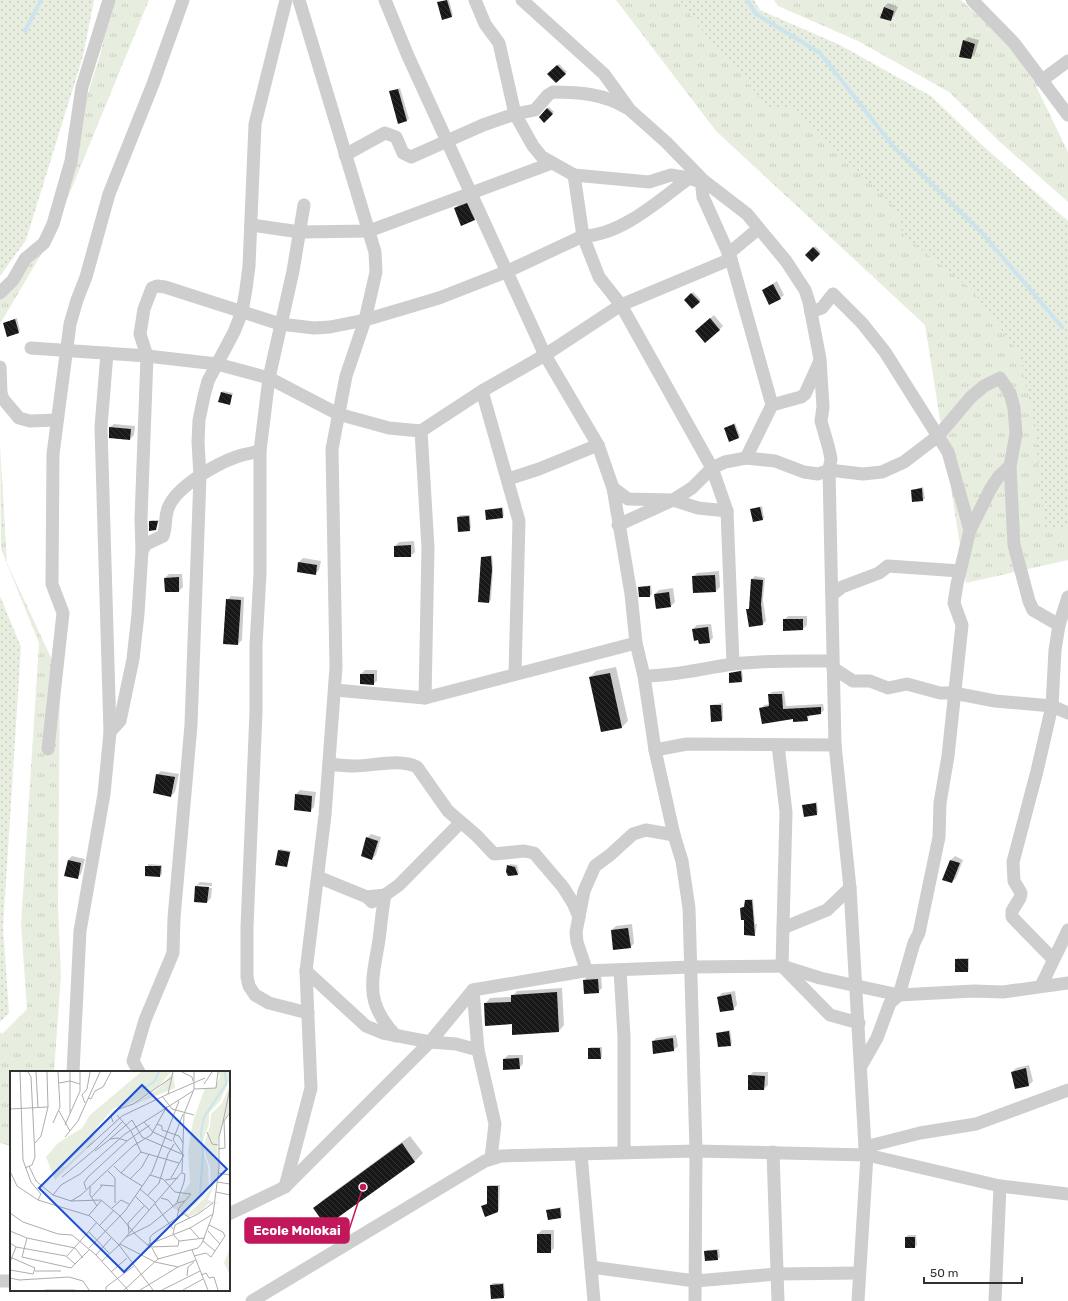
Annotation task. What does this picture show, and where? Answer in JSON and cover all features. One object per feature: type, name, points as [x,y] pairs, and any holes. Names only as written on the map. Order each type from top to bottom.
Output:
[{"type":"street","points":[[0,293],[13,280],[26,259],[44,243],[52,224],[71,161],[82,87],[109,0]]},
{"type":"street","points":[[48,749],[63,613],[52,584],[54,454],[70,324],[86,277],[108,194],[153,84],[183,0]]},
{"type":"street","points":[[138,1071],[132,1061],[139,1037],[173,953],[175,911],[191,725],[200,476],[198,442],[199,420],[208,381],[231,338],[242,312],[248,278],[255,124],[286,0]]},
{"type":"street","points":[[285,1186],[312,1088],[306,971],[318,877],[329,764],[336,667],[331,460],[338,414],[351,358],[365,320],[376,264],[368,231],[299,0]]},
{"type":"street","points":[[385,0],[408,56],[472,192],[545,355],[598,445],[613,488],[618,525],[631,594],[636,643],[644,676],[655,750],[674,835],[682,861],[690,908],[696,1151],[695,1301]]},
{"type":"street","points":[[475,0],[485,24],[499,43],[515,114],[533,146],[542,157],[574,175],[649,182],[671,175],[704,181]]},
{"type":"street","points":[[522,0],[604,74],[630,110]]},
{"type":"street","points":[[973,0],[1014,43],[1041,81],[1068,115]]},
{"type":"street","points":[[1041,81],[1068,61]]},
{"type":"street","points":[[345,155],[385,133],[396,137],[403,153],[411,157],[483,125],[515,114],[535,110],[548,95],[553,92],[598,96],[615,100],[630,110],[666,142],[704,181],[747,214],[786,261],[805,290],[820,359],[823,407],[821,420],[831,459],[829,470],[832,665],[835,745],[850,888],[866,1151],[858,1301]]},
{"type":"street","points":[[251,225],[300,232],[368,231],[552,163]]},
{"type":"street","points":[[574,175],[583,236],[599,277],[621,305],[712,468],[727,511],[733,664]]},
{"type":"street","points":[[110,732],[120,721],[133,659],[138,614],[142,551],[141,519],[147,356],[140,334],[144,308],[152,288],[157,286],[165,287],[280,324],[314,328],[330,327],[365,320],[439,298],[508,271],[583,236],[594,236],[622,224],[646,210],[689,178]]},
{"type":"street","points":[[704,181],[702,188],[703,197],[729,257],[772,405],[746,458]]},
{"type":"street","points":[[304,205],[293,271],[269,378],[260,451],[260,574],[256,644],[256,712],[247,890],[247,977],[249,986],[255,995],[269,1003],[308,1012]]},
{"type":"street","points":[[31,348],[147,356],[217,364],[269,378],[338,414],[389,428],[421,431],[482,391],[545,355],[621,305],[729,257],[758,229]]},
{"type":"street","points":[[811,312],[822,308],[832,294],[836,296],[862,323],[885,352],[938,436],[950,458],[970,530]]},
{"type":"street","points":[[73,1071],[80,931],[104,794],[110,732],[101,427],[107,353]]},
{"type":"street","points":[[772,405],[802,397],[805,394],[820,359]]},
{"type":"street","points":[[0,367],[1,393],[3,399],[19,418],[30,421],[57,420]]},
{"type":"street","points":[[618,525],[673,500],[692,488],[712,468],[725,462],[746,458],[775,462],[804,472],[818,474],[829,470],[863,474],[882,472],[904,462],[938,436],[971,397],[984,386],[1000,378],[1010,393],[1014,408],[1016,434],[1010,466],[1014,545],[1029,601],[1033,610],[1059,625]]},
{"type":"street","points":[[482,391],[519,521],[516,673]]},
{"type":"street","points":[[421,431],[428,548],[425,698]]},
{"type":"street","points":[[508,479],[538,469],[598,445]]},
{"type":"street","points":[[142,551],[146,544],[163,536],[166,513],[169,504],[180,491],[200,476],[235,457],[260,451]]},
{"type":"street","points":[[861,1066],[877,1038],[888,1008],[899,995],[914,943],[919,933],[939,837],[940,803],[962,625],[954,603],[960,571],[970,530],[991,488],[999,476],[1010,466]]},
{"type":"street","points":[[613,488],[628,499],[673,500],[698,508],[727,511]]},
{"type":"street","points":[[832,595],[842,587],[880,572],[888,566],[960,571]]},
{"type":"street","points":[[1054,959],[1012,917],[1012,911],[1020,898],[1021,893],[1014,881],[1012,862],[1037,771],[1052,706],[1055,650],[1059,625],[1068,597]]},
{"type":"street","points":[[335,690],[425,698],[516,673],[636,643]]},
{"type":"street","points":[[644,676],[684,674],[733,664],[780,660],[832,665],[853,681],[870,681],[888,688],[907,684],[940,693],[954,693],[995,701],[1052,706],[1068,713]]},
{"type":"street","points":[[655,750],[687,744],[835,745]]},
{"type":"street","points":[[778,745],[786,812],[782,966],[830,1015],[859,1023]]},
{"type":"street","points":[[329,764],[354,766],[391,763],[410,764],[422,772],[442,804],[460,823],[476,835],[494,854],[524,851],[534,853],[563,887],[573,903],[579,917]]},
{"type":"street","points":[[367,897],[385,894],[399,885],[460,823]]},
{"type":"street","points":[[584,971],[584,960],[577,942],[576,932],[584,891],[595,866],[610,855],[633,834],[646,830],[674,835]]},
{"type":"street","points":[[318,877],[367,897],[381,914]]},
{"type":"street","points":[[783,928],[827,910],[850,888]]},
{"type":"street","points":[[385,894],[373,970],[373,998],[381,1019],[396,1036]]},
{"type":"street","points":[[1041,986],[1068,930]]},
{"type":"street","points":[[230,1214],[285,1186],[430,1042],[473,990],[584,971],[691,967],[782,966],[820,978],[899,995],[974,991],[1004,992],[1068,983]]},
{"type":"street","points":[[620,970],[624,1037],[624,1152]]},
{"type":"street","points":[[306,971],[366,1026],[383,1033],[396,1036],[430,1042],[456,1044],[478,1050]]},
{"type":"street","points":[[473,990],[478,1050],[495,1124],[492,1158]]},
{"type":"street","points":[[866,1151],[920,1133],[976,1124],[1068,1090]]},
{"type":"street","points":[[252,1301],[492,1158],[501,1156],[696,1151],[866,1151],[1000,1186],[1068,1194]]},
{"type":"street","points":[[773,1152],[778,1301]]},
{"type":"street","points":[[582,1154],[594,1301]]},
{"type":"street","points":[[995,1301],[1000,1186]]},
{"type":"street","points":[[591,1267],[695,1281],[777,1274],[859,1273]]},
{"type":"green space","points":[[0,0],[94,0],[83,56],[26,240],[0,276]]},
{"type":"green space","points":[[111,0],[149,0],[52,236],[0,324],[0,298],[43,236],[101,52]]},
{"type":"green space","points":[[616,0],[701,0],[811,102],[1037,350],[1068,525],[1068,560],[966,583],[925,325],[716,131]]},
{"type":"green space","points":[[680,0],[754,0],[760,10],[840,45],[931,96],[982,145],[1068,221],[1068,529],[1044,528],[1035,426],[1019,353],[971,289],[903,235],[897,210],[793,106],[771,110],[696,23]]},
{"type":"green space","points":[[774,0],[961,0],[1021,55],[1068,152],[1068,202],[1000,142],[949,92],[858,41],[778,6]]},
{"type":"green space","points":[[0,444],[7,563],[60,677],[58,907],[61,976],[54,1071],[10,1071],[10,1146],[0,1143],[0,1032],[2,1034],[27,1009],[21,924],[39,643],[1,549]]},
{"type":"green space","points":[[0,596],[21,647],[3,927],[9,1013],[0,1022]]},
{"type":"building","points":[[447,0],[452,17],[442,20],[437,2]]},
{"type":"building","points":[[884,7],[894,11],[891,21],[880,18]]},
{"type":"building","points":[[963,40],[975,44],[971,59],[959,57]]},
{"type":"building","points":[[557,65],[566,74],[556,83],[547,74]]},
{"type":"building","points":[[398,89],[407,121],[398,124],[389,91]]},
{"type":"building","points":[[547,108],[553,114],[544,123],[539,117]]},
{"type":"building","points":[[467,203],[475,220],[461,226],[454,208]]},
{"type":"building","points":[[813,247],[820,254],[812,262],[805,255]]},
{"type":"building","points":[[773,284],[781,299],[769,305],[762,290]]},
{"type":"building","points":[[691,293],[700,302],[692,309],[684,300]]},
{"type":"building","points":[[710,318],[720,330],[705,343],[695,331]]},
{"type":"building","points":[[15,319],[19,333],[7,337],[3,323]]},
{"type":"building","points":[[221,392],[232,395],[230,405],[218,402]]},
{"type":"building","points":[[734,424],[739,438],[729,442],[724,428]]},
{"type":"building","points":[[109,427],[131,429],[130,440],[109,438]]},
{"type":"building","points":[[922,488],[923,501],[912,502],[911,490]]},
{"type":"building","points":[[760,507],[763,520],[753,522],[750,509]]},
{"type":"building","points":[[502,508],[503,518],[486,520],[485,510]]},
{"type":"building","points":[[469,516],[470,531],[458,532],[457,517]]},
{"type":"building","points":[[149,521],[158,521],[156,530],[149,531]]},
{"type":"building","points":[[411,545],[411,557],[394,557],[394,546]]},
{"type":"building","points":[[491,556],[492,570],[489,603],[478,602],[481,557]]},
{"type":"building","points":[[298,562],[317,565],[316,575],[297,572]]},
{"type":"building","points":[[715,575],[716,592],[693,593],[692,576]]},
{"type":"building","points":[[179,577],[179,592],[165,592],[164,578]]},
{"type":"building","points":[[751,579],[763,580],[761,604],[763,625],[749,627],[746,609],[749,609]]},
{"type":"building","points":[[650,586],[650,597],[639,597],[638,587]]},
{"type":"building","points":[[669,592],[671,607],[656,609],[654,594]]},
{"type":"building","points":[[226,599],[241,600],[238,645],[223,644]]},
{"type":"building","points":[[783,619],[803,619],[803,630],[783,631]]},
{"type":"building","points":[[708,627],[710,643],[699,644],[698,640],[694,641],[692,629]]},
{"type":"building","points":[[741,671],[742,682],[729,683],[729,673]]},
{"type":"building","points":[[610,673],[622,728],[601,732],[589,677]]},
{"type":"building","points":[[360,674],[374,674],[374,685],[360,684]]},
{"type":"building","points":[[768,694],[782,694],[783,709],[821,707],[821,714],[807,716],[808,721],[793,722],[793,719],[762,724],[759,708],[769,706]]},
{"type":"building","points":[[710,705],[721,705],[722,721],[711,722]]},
{"type":"building","points":[[156,774],[175,777],[171,797],[153,793]]},
{"type":"building","points":[[295,794],[312,796],[311,812],[294,810]]},
{"type":"building","points":[[816,803],[817,815],[804,817],[802,805]]},
{"type":"building","points":[[366,837],[378,841],[372,860],[361,856]]},
{"type":"building","points":[[278,850],[290,852],[287,867],[275,865]]},
{"type":"building","points":[[68,860],[81,863],[78,879],[64,876]]},
{"type":"building","points":[[950,860],[960,863],[952,883],[942,880]]},
{"type":"building","points":[[507,865],[515,867],[518,875],[508,876],[506,872]]},
{"type":"building","points":[[145,866],[161,866],[160,877],[145,876]]},
{"type":"building","points":[[195,886],[209,887],[207,903],[194,902]]},
{"type":"building","points":[[745,900],[752,900],[755,936],[744,935],[744,920],[741,920],[740,908],[744,907]]},
{"type":"building","points":[[628,928],[631,948],[613,950],[611,930]]},
{"type":"building","points":[[955,959],[968,959],[968,972],[955,972]]},
{"type":"building","points":[[598,979],[599,993],[584,994],[583,980]]},
{"type":"building","points":[[557,992],[559,1032],[512,1035],[512,1024],[485,1026],[484,1003],[511,1002],[511,995]]},
{"type":"building","points":[[731,994],[734,1010],[720,1012],[717,997]]},
{"type":"building","points":[[729,1031],[731,1046],[718,1047],[716,1033]]},
{"type":"building","points":[[673,1038],[674,1051],[653,1054],[652,1041]]},
{"type":"building","points":[[588,1048],[600,1048],[601,1059],[588,1059]]},
{"type":"building","points":[[519,1058],[520,1069],[503,1070],[503,1059]]},
{"type":"building","points":[[1026,1068],[1029,1086],[1015,1089],[1011,1072]]},
{"type":"building","points":[[748,1075],[765,1076],[764,1090],[748,1090]]},
{"type":"building","points":[[402,1143],[415,1162],[326,1226],[313,1208]]},
{"type":"building","points":[[487,1186],[498,1186],[498,1212],[485,1217],[481,1206],[487,1204]]},
{"type":"building","points":[[560,1208],[561,1218],[548,1220],[546,1210]]},
{"type":"building","points":[[537,1234],[551,1234],[551,1253],[537,1253]]},
{"type":"building","points":[[905,1237],[915,1237],[915,1248],[905,1248]]},
{"type":"building","points":[[717,1250],[718,1260],[705,1261],[704,1251]]},
{"type":"building","points":[[503,1284],[504,1298],[491,1299],[490,1285]]},
{"type":"waterway","points":[[25,31],[41,0]]},
{"type":"waterway","points":[[747,0],[756,14],[820,53],[893,146],[982,233],[1062,327]]},
{"type":"place","name":"Ecole Molokai","points":[[363,1187]]}]
